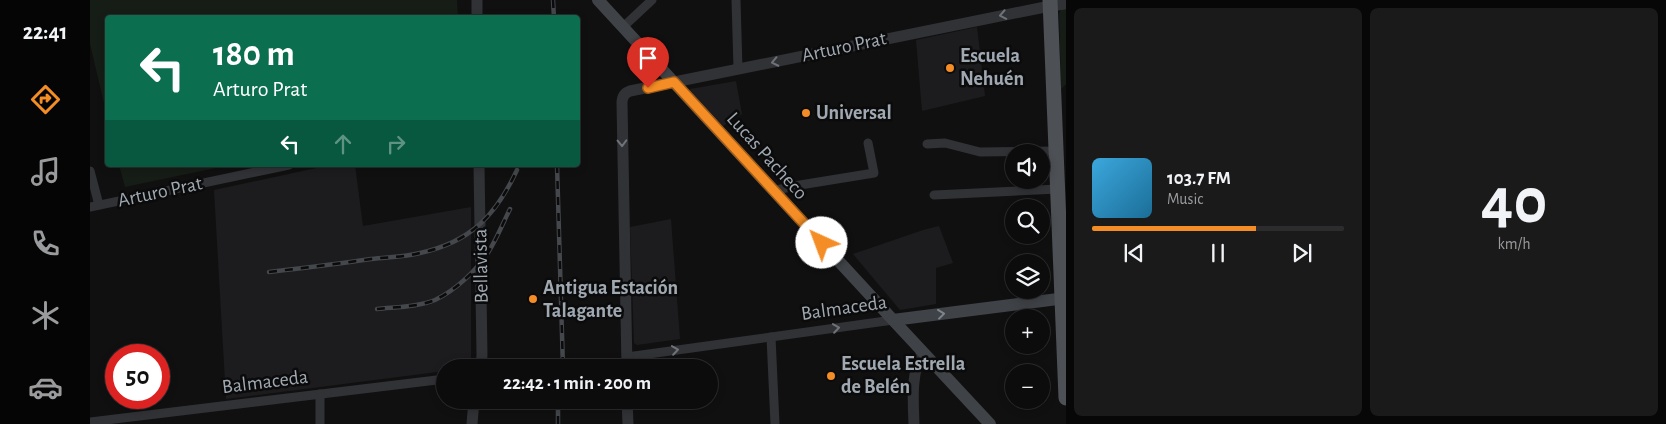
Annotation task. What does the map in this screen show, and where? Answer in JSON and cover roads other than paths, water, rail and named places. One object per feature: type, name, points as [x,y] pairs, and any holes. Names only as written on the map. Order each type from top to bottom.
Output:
[{"type":"main road","name":"Lucas Pacheco","points":[[598,0],[990,424]]},
{"type":"main road","points":[[1050,3],[1064,298],[1066,398]]},
{"type":"main road","name":"Balmaceda","points":[[892,320],[1064,298]]},
{"type":"street","points":[[476,0],[477,15]]},
{"type":"street","points":[[623,27],[652,0]]},
{"type":"street","points":[[736,0],[738,69]]},
{"type":"street","name":"Arturo Prat","points":[[627,359],[622,103],[624,95],[630,91],[1050,3],[1066,4]]},
{"type":"street","points":[[773,191],[874,173],[868,143]]},
{"type":"street","points":[[927,144],[945,144],[980,152],[1056,151]]},
{"type":"street","name":"Arturo Prat","points":[[94,206],[279,167]]},
{"type":"street","name":"Bellavista","points":[[479,167],[482,359]]},
{"type":"street","points":[[90,171],[94,206]]},
{"type":"street","points":[[934,195],[1058,189]]},
{"type":"street","name":"Balmaceda","points":[[644,359],[771,337],[892,320]]},
{"type":"street","points":[[771,337],[775,424]]},
{"type":"street","points":[[914,424],[913,379],[922,352]]},
{"type":"street","name":"Balmaceda","points":[[90,422],[436,380]]},
{"type":"street","points":[[320,394],[320,424]]},
{"type":"street","points":[[472,424],[473,409]]},
{"type":"street","points":[[627,409],[628,424]]},
{"type":"railway","points":[[553,0],[554,15]]},
{"type":"railway","points":[[557,167],[563,359]]},
{"type":"railway","points":[[269,272],[408,255],[454,242],[468,234],[491,213],[517,170]]},
{"type":"railway","points":[[377,309],[421,304],[435,300],[451,291],[484,258],[495,241],[510,209]]},
{"type":"railway","points":[[558,409],[558,424]]},
{"type":"place","name":"Escuela Nehuén","points":[[950,68]]},
{"type":"place","name":"Universal","points":[[806,113]]},
{"type":"place","name":"Antigua Estación Talagante","points":[[533,299]]},
{"type":"place","name":"Escuela Estrella de Belén","points":[[831,376]]}]
